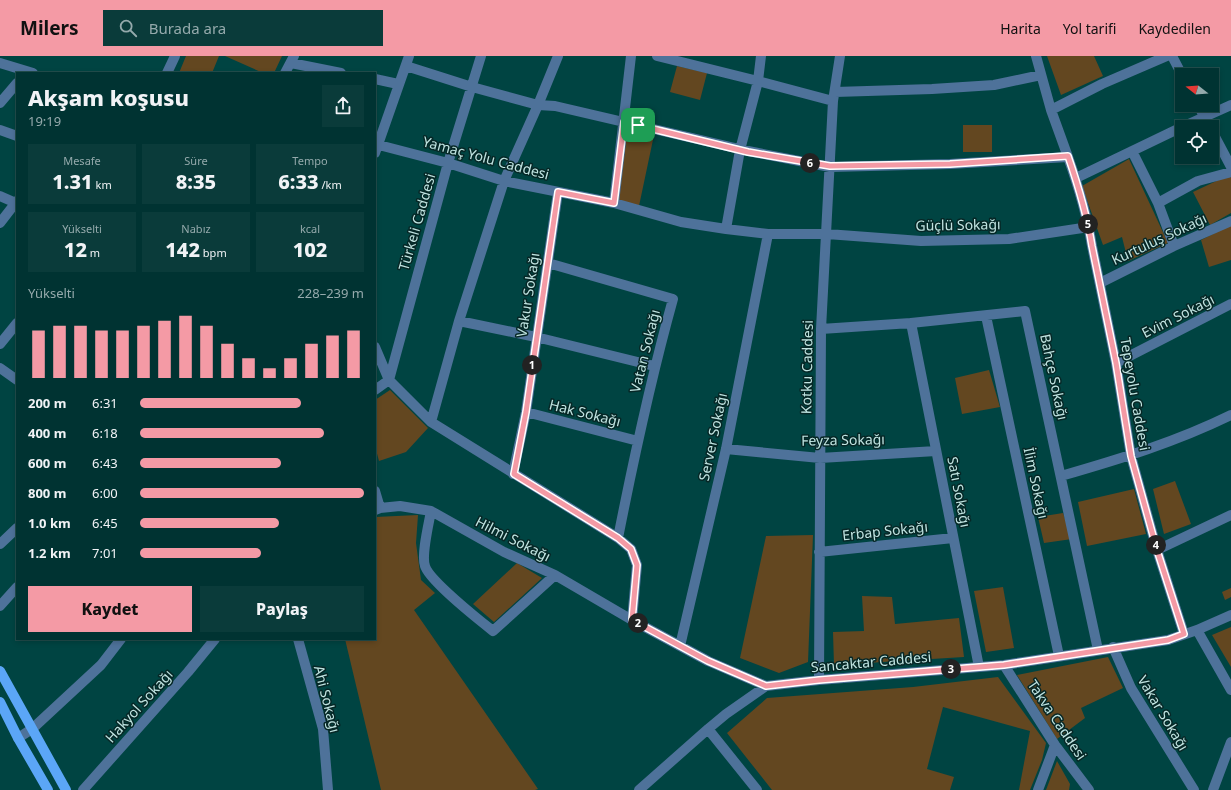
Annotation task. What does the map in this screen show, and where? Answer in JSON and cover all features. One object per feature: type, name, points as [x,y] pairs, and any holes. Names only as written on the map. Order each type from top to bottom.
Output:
[{"type":"main road","points":[[0,671],[66,790]]},
{"type":"main road","points":[[0,702],[18,738],[48,790]]},
{"type":"street","points":[[168,72],[175,56]]},
{"type":"street","name":"Türkeli Caddesi","points":[[389,380],[448,163],[482,56]]},
{"type":"street","points":[[431,422],[459,322],[504,180],[538,105],[558,56]]},
{"type":"street","points":[[614,203],[631,56]]},
{"type":"street","points":[[657,56],[758,81],[834,96],[994,85],[1041,75]]},
{"type":"street","points":[[726,229],[740,150],[758,81],[761,56]]},
{"type":"street","name":"Kotku Caddesi","points":[[819,680],[821,329],[834,96],[840,56]]},
{"type":"street","name":"Tepeyolu Caddesi","points":[[1036,56],[1051,110],[1076,178],[1089,227],[1116,363],[1131,456],[1157,550],[1184,634]]},
{"type":"street","points":[[1051,110],[1102,84],[1167,56]]},
{"type":"street","points":[[1172,56],[1178,68]]},
{"type":"street","points":[[286,72],[292,60],[337,72]]},
{"type":"street","points":[[376,147],[398,84],[408,61],[472,87],[538,105],[555,106],[740,150],[830,166],[950,164],[1068,156]]},
{"type":"street","points":[[0,63],[29,72]]},
{"type":"street","points":[[376,79],[398,84]]},
{"type":"street","points":[[0,103],[16,84]]},
{"type":"street","points":[[1196,120],[1231,105]]},
{"type":"street","points":[[1202,112],[1206,120]]},
{"type":"street","points":[[0,130],[16,136]]},
{"type":"street","points":[[1076,178],[1175,130]]},
{"type":"street","points":[[1219,144],[1231,167]]},
{"type":"street","name":"Yamaç Yolu Caddesi","points":[[376,147],[448,163],[504,180],[614,203],[681,222],[768,234],[827,234]]},
{"type":"street","points":[[1132,151],[1158,203],[1174,246]]},
{"type":"street","points":[[1158,203],[1198,181],[1231,172]]},
{"type":"street","name":"Vakur Sokağı","points":[[514,474],[526,412],[558,192]]},
{"type":"street","points":[[0,196],[16,202]]},
{"type":"street","points":[[0,223],[16,203]]},
{"type":"street","name":"Kurtuluş Sokağı","points":[[1100,283],[1174,246],[1231,221]]},
{"type":"street","name":"Güçlü Sokağı","points":[[827,234],[921,241],[1009,239],[1089,227]]},
{"type":"street","name":"Server Sokağı","points":[[680,646],[726,449],[768,234]]},
{"type":"street","name":"Vatan Sokağı","points":[[548,263],[673,298],[654,366],[618,538]]},
{"type":"street","name":"Evim Sokağı","points":[[1116,363],[1231,304]]},
{"type":"street","name":"Bahçe Sokağı","points":[[821,329],[911,323],[1025,311],[1098,650]]},
{"type":"street","name":"İlim Sokağı","points":[[986,316],[1059,656]]},
{"type":"street","points":[[459,322],[536,337],[654,366]]},
{"type":"street","name":"Satı Sokağı","points":[[911,323],[979,667]]},
{"type":"street","points":[[0,344],[16,324]]},
{"type":"street","points":[[376,349],[389,380],[431,422],[618,538],[631,549],[637,565],[632,620]]},
{"type":"street","points":[[0,368],[16,379]]},
{"type":"street","points":[[376,389],[389,380]]},
{"type":"street","name":"Hak Sokağı","points":[[526,412],[638,441]]},
{"type":"street","points":[[1061,476],[1131,456],[1205,428],[1231,415]]},
{"type":"street","name":"Feyza Sokağı","points":[[726,449],[820,458],[936,451]]},
{"type":"street","name":"Hilmi Sokağı","points":[[377,509],[400,506],[431,511],[504,552],[555,575],[632,620],[708,661],[766,686]]},
{"type":"street","points":[[431,511],[424,551],[425,566],[436,582],[493,631],[555,575]]},
{"type":"street","points":[[1157,550],[1231,515]]},
{"type":"street","points":[[0,544],[16,529]]},
{"type":"street","name":"Erbap Sokağı","points":[[819,552],[954,538]]},
{"type":"street","points":[[0,606],[16,588]]},
{"type":"street","name":"Sancaktar Caddesi","points":[[639,790],[726,714],[766,686],[819,680],[1004,665],[1113,647],[1168,640],[1197,630],[1231,614]]},
{"type":"street","points":[[1197,630],[1231,690]]},
{"type":"street","points":[[18,738],[32,729],[101,665],[120,640]]},
{"type":"street","name":"Hakyol Sokağı","points":[[83,790],[188,672],[214,640]]},
{"type":"street","name":"Ahi Sokağı","points":[[298,640],[323,729],[328,790]]},
{"type":"street","name":"Vakar Sokağı","points":[[1113,647],[1131,688],[1194,790]]},
{"type":"street","name":"Takva Caddesi","points":[[1004,665],[1055,745],[1089,790]]},
{"type":"street","points":[[708,729],[754,789]]},
{"type":"street","points":[[1213,790],[1231,742]]},
{"type":"street","points":[[1038,790],[1055,745]]},
{"type":"shaded area","points":[[186,56],[219,56],[212,72],[179,72]]},
{"type":"shaded area","points":[[225,56],[282,56],[274,72],[261,72]]},
{"type":"shaded area","points":[[1047,56],[1094,56],[1103,76],[1061,95]]},
{"type":"shaded area","points":[[677,66],[707,73],[700,100],[670,92]]},
{"type":"shaded area","points":[[963,125],[992,125],[992,152],[963,152]]},
{"type":"shaded area","points":[[628,128],[654,135],[639,206],[618,200]]},
{"type":"shaded area","points":[[1129,159],[1168,243],[1128,261],[1122,237],[1103,245],[1082,186]]},
{"type":"shaded area","points":[[1229,175],[1231,178],[1231,213],[1210,225],[1193,192]]},
{"type":"shaded area","points":[[1231,225],[1231,260],[1209,267],[1201,240]]},
{"type":"shaded area","points":[[989,370],[1000,407],[962,414],[955,378]]},
{"type":"shaded area","points":[[390,390],[428,428],[406,452],[379,461],[376,450],[376,399]]},
{"type":"shaded area","points":[[1175,481],[1191,524],[1164,534],[1153,489]]},
{"type":"shaded area","points":[[1134,489],[1146,534],[1087,546],[1078,502]]},
{"type":"shaded area","points":[[1063,513],[1072,539],[1044,543],[1038,517]]},
{"type":"shaded area","points":[[418,515],[416,543],[421,580],[435,593],[414,610],[538,789],[381,790],[345,640],[376,640],[376,517]]},
{"type":"shaded area","points":[[813,535],[808,662],[779,673],[740,658],[766,536]]},
{"type":"shaded area","points":[[517,563],[542,578],[494,622],[473,604]]},
{"type":"shaded area","points":[[1003,587],[1014,648],[986,652],[974,591]]},
{"type":"shaded area","points":[[1231,588],[1231,597],[1225,600],[1222,592]]},
{"type":"shaded area","points":[[862,596],[892,597],[895,624],[959,618],[964,657],[834,665],[833,632],[864,631]]},
{"type":"shaded area","points":[[1231,627],[1231,667],[1212,635]]},
{"type":"shaded area","points":[[1108,657],[1123,688],[1081,708],[1085,718],[1057,739],[1017,675]]},
{"type":"shaded area","points":[[998,677],[1046,743],[1042,760],[1030,790],[1019,790],[1030,731],[943,707],[927,769],[954,777],[950,790],[772,790],[727,733],[767,698],[913,687]]},
{"type":"shaded area","points":[[1057,761],[1070,784],[1069,790],[1046,790]]},
{"type":"route","points":[[624,122],[638,125],[748,152],[830,166],[950,164],[1068,156],[1076,178],[1089,227],[1116,363],[1131,456],[1157,550],[1184,634],[1168,640],[1113,647],[1004,665],[819,680],[766,686],[708,661],[632,620],[637,565],[631,549],[618,538],[514,474],[526,412],[558,192],[614,203],[624,122]]}]
